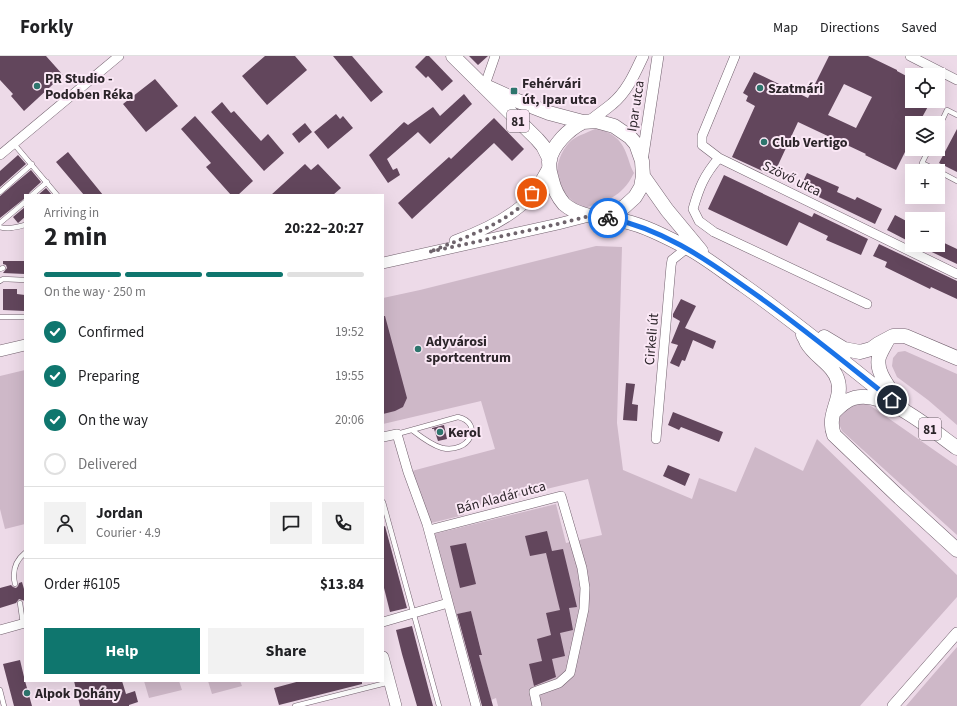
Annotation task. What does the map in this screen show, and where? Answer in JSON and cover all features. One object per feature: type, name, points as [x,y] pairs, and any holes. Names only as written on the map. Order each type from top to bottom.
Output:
[{"type":"main road","name":"81","points":[[453,56],[543,146],[549,163],[553,186],[564,203],[572,210],[582,215],[624,221],[640,226],[687,248],[716,266],[800,327],[903,409],[957,448]]},
{"type":"main road","name":"81","points":[[481,84],[535,108],[586,122],[605,123],[623,130],[636,144],[642,161],[643,176],[641,187],[635,198],[624,207],[594,216]]},
{"type":"main road","points":[[549,163],[555,148],[566,134],[571,129],[586,122]]},
{"type":"main road","name":"81","points":[[643,176],[681,228],[716,266]]},
{"type":"main road","points":[[800,327],[815,332],[852,352],[865,351],[893,336],[905,336],[957,358]]},
{"type":"main road","points":[[800,327],[808,344],[827,364],[835,374],[838,381],[839,389],[831,423],[832,430],[839,441],[957,550]]},
{"type":"main road","points":[[888,339],[881,352],[879,364],[880,372],[903,409]]},
{"type":"main road","points":[[834,412],[849,400],[861,397],[884,402],[903,409]]},
{"type":"street","points":[[0,154],[119,56]]},
{"type":"street","points":[[481,84],[487,79],[495,56]]},
{"type":"street","name":"Ipar utca","points":[[586,122],[618,99],[625,91],[643,56]]},
{"type":"street","name":"Ipar utca","points":[[642,161],[658,56]]},
{"type":"street","name":"Szövő utca","points":[[735,56],[702,136],[702,145],[719,158],[957,274]]},
{"type":"street","points":[[910,56],[957,80]]},
{"type":"street","points":[[719,158],[708,171],[697,194],[693,209],[699,221],[714,232],[867,304]]},
{"type":"street","points":[[429,252],[499,221],[521,206],[539,185],[549,163]]},
{"type":"street","points":[[384,263],[594,216]]},
{"type":"street","name":"Cirkeli út","points":[[656,438],[671,266],[672,260],[687,248]]},
{"type":"street","points":[[0,351],[24,345]]},
{"type":"street","points":[[384,437],[397,434],[408,472],[429,530],[476,706]]},
{"type":"street","name":"Bán Aladár utca","points":[[429,530],[561,496],[582,568],[585,588],[584,609],[570,674],[559,683],[534,692],[537,706]]},
{"type":"street","points":[[384,622],[448,603]]},
{"type":"street","points":[[0,630],[24,623]]},
{"type":"street","points":[[893,706],[957,633]]},
{"type":"street","points":[[384,660],[396,706]]},
{"type":"lane","points":[[944,116],[947,110],[957,115]]},
{"type":"lane","points":[[14,144],[47,182],[55,194]]},
{"type":"lane","points":[[924,164],[922,163],[926,156]]},
{"type":"lane","points":[[0,192],[32,164]]},
{"type":"lane","points":[[945,175],[957,181]]},
{"type":"lane","points":[[33,194],[47,182]]},
{"type":"lane","points":[[0,223],[24,203]]},
{"type":"lane","points":[[0,227],[13,228],[24,225]]},
{"type":"lane","points":[[0,281],[3,279],[24,280]]},
{"type":"lane","points":[[0,317],[24,317]]},
{"type":"lane","points":[[397,434],[458,417],[464,419],[469,424],[471,436],[468,442],[460,447],[442,448],[425,440],[412,430]]},
{"type":"lane","points":[[384,506],[439,706]]},
{"type":"lane","points":[[15,584],[13,578],[14,567],[19,558],[24,554]]},
{"type":"lane","points":[[20,603],[24,623]]},
{"type":"lane","points":[[295,706],[390,682]]},
{"type":"lane","points":[[0,690],[4,706]]},
{"type":"shaded area","points":[[597,128],[617,138],[626,152],[634,173],[629,182],[618,193],[606,201],[582,209],[562,188],[558,180],[557,169],[562,153],[568,143]]},
{"type":"shaded area","points":[[596,246],[622,247],[617,423],[623,470],[692,499],[699,478],[736,492],[755,447],[803,471],[817,439],[957,575],[957,597],[860,706],[498,706],[496,698],[491,700],[479,655],[482,654],[471,611],[451,616],[430,535],[556,504],[566,543],[602,535],[588,479],[463,509],[464,515],[427,524],[408,472],[495,449],[481,401],[384,424],[384,298]]},
{"type":"shaded area","points":[[905,351],[957,374],[957,425],[928,400],[897,377],[892,366],[893,358],[898,352]]},
{"type":"shaded area","points":[[24,370],[24,524],[5,529],[0,509],[0,376]]},
{"type":"shaded area","points":[[860,403],[868,404],[957,466],[957,535],[842,431],[839,422],[841,414],[849,407]]},
{"type":"shaded area","points":[[957,647],[957,706],[906,706]]},
{"type":"shaded area","points":[[144,682],[179,682],[182,690],[149,698]]},
{"type":"shaded area","points":[[208,682],[240,682],[242,686],[212,694]]},
{"type":"building","points":[[0,56],[46,56],[63,75],[24,111],[11,96],[13,94],[0,80]]},
{"type":"building","points":[[265,56],[295,56],[307,70],[267,105],[242,76]]},
{"type":"building","points":[[333,56],[352,56],[383,92],[371,102]]},
{"type":"building","points":[[426,56],[429,56],[453,81],[442,91],[428,76],[426,78],[415,67]]},
{"type":"building","points":[[469,56],[488,56],[478,65]]},
{"type":"building","points":[[829,56],[868,56],[905,75],[905,108],[927,108],[923,116],[905,116],[905,152],[896,170],[798,122],[773,176],[732,157],[755,106],[746,101],[748,96],[743,93],[754,72],[808,98]],"holes":[[[844,84],[872,97],[856,128],[828,115]]]},
{"type":"building","points":[[155,79],[178,106],[146,132],[123,104]]},
{"type":"building","points":[[464,94],[472,104],[430,144],[418,132],[387,159],[393,170],[397,168],[400,175],[388,183],[369,155],[404,122],[408,125],[433,107],[440,116]]},
{"type":"building","points":[[222,102],[231,113],[234,111],[261,141],[268,134],[284,153],[264,171],[211,112]]},
{"type":"building","points":[[336,114],[340,119],[343,116],[353,128],[328,149],[314,132]]},
{"type":"building","points":[[195,116],[253,181],[239,194],[230,194],[206,167],[211,163],[181,129]]},
{"type":"building","points":[[494,118],[524,149],[512,161],[494,143],[412,219],[398,203],[449,157],[451,159]]},
{"type":"building","points":[[305,123],[312,132],[299,143],[292,134]]},
{"type":"building","points":[[957,129],[957,172],[945,166],[945,164],[939,163],[943,156],[945,156],[945,152]]},
{"type":"building","points":[[68,152],[102,194],[83,194],[56,162]]},
{"type":"building","points":[[18,155],[26,164],[0,187],[0,171]]},
{"type":"building","points":[[305,164],[311,170],[318,164],[341,188],[334,194],[272,194]]},
{"type":"building","points":[[31,170],[41,182],[29,194],[24,194],[24,199],[0,218],[0,196]]},
{"type":"building","points":[[807,173],[839,187],[837,192],[855,200],[857,197],[882,209],[875,224],[800,188]]},
{"type":"building","points":[[724,175],[812,217],[814,213],[868,239],[861,255],[826,240],[828,236],[799,222],[787,246],[708,209]]},
{"type":"building","points":[[46,188],[51,194],[39,194]]},
{"type":"building","points":[[24,208],[24,218],[18,223],[13,217]]},
{"type":"building","points":[[895,215],[905,220],[905,239],[887,230]]},
{"type":"building","points":[[945,243],[957,249],[957,264],[932,252],[945,252]]},
{"type":"building","points":[[879,244],[957,281],[957,299],[931,287],[930,289],[885,267],[887,262],[873,256]]},
{"type":"building","points":[[3,261],[24,261],[24,274],[3,273],[7,268],[6,265],[3,264]]},
{"type":"building","points":[[3,289],[17,289],[17,294],[24,295],[24,311],[3,310]]},
{"type":"building","points":[[681,299],[696,306],[685,328],[716,341],[713,349],[693,340],[685,361],[682,360],[679,367],[670,363],[678,345],[671,343],[680,321],[673,317],[673,314]]},
{"type":"building","points":[[384,316],[407,398],[403,407],[384,414]]},
{"type":"building","points":[[626,383],[635,384],[632,404],[638,405],[637,421],[623,420]]},
{"type":"building","points":[[673,412],[723,432],[719,442],[681,427],[679,430],[668,425]]},
{"type":"building","points":[[444,425],[447,439],[438,441],[434,429],[432,428]]},
{"type":"building","points":[[668,465],[690,474],[685,486],[663,476]]},
{"type":"building","points":[[384,526],[407,608],[390,612],[384,588]]},
{"type":"building","points":[[547,531],[552,551],[563,549],[577,607],[569,608],[573,630],[560,633],[565,656],[552,659],[556,677],[534,686],[529,664],[542,661],[537,639],[551,635],[546,613],[560,610],[546,553],[551,552],[530,556],[525,536]]},
{"type":"building","points":[[466,543],[476,584],[460,588],[450,546]]},
{"type":"building","points":[[22,582],[24,589],[24,601],[19,599],[16,603],[0,608],[0,588],[11,585],[16,588],[19,583]]},
{"type":"building","points":[[471,611],[482,655],[479,655],[493,706],[482,706],[457,614]]},
{"type":"building","points":[[412,626],[433,706],[417,706],[402,654],[396,630]]},
{"type":"building","points":[[20,660],[24,682],[25,682],[32,706],[14,706],[3,664]]},
{"type":"building","points":[[74,682],[122,682],[126,694],[135,691],[138,702],[129,706],[80,706]]},
{"type":"building","points":[[296,682],[362,682],[362,684],[279,705],[274,688]]},
{"type":"way so far","points":[[532,193],[521,206],[499,221],[429,252],[589,216],[608,218]]},
{"type":"place","name":"PR Studio - Podoben Réka","points":[[37,86]]},
{"type":"place","name":"Szatmári","points":[[760,88]]},
{"type":"place","name":"Fehérvári út, Ipar utca","points":[[514,91]]},
{"type":"place","name":"Club Vertigo","points":[[764,142]]},
{"type":"place","name":"Adyvárosi sportcentrum","points":[[418,349]]},
{"type":"place","name":"Kerol","points":[[440,432]]},
{"type":"place","name":"Alpok Dohány","points":[[27,693]]},
{"type":"route","points":[[608,218],[640,226],[688,248],[764,300],[892,400]]}]
